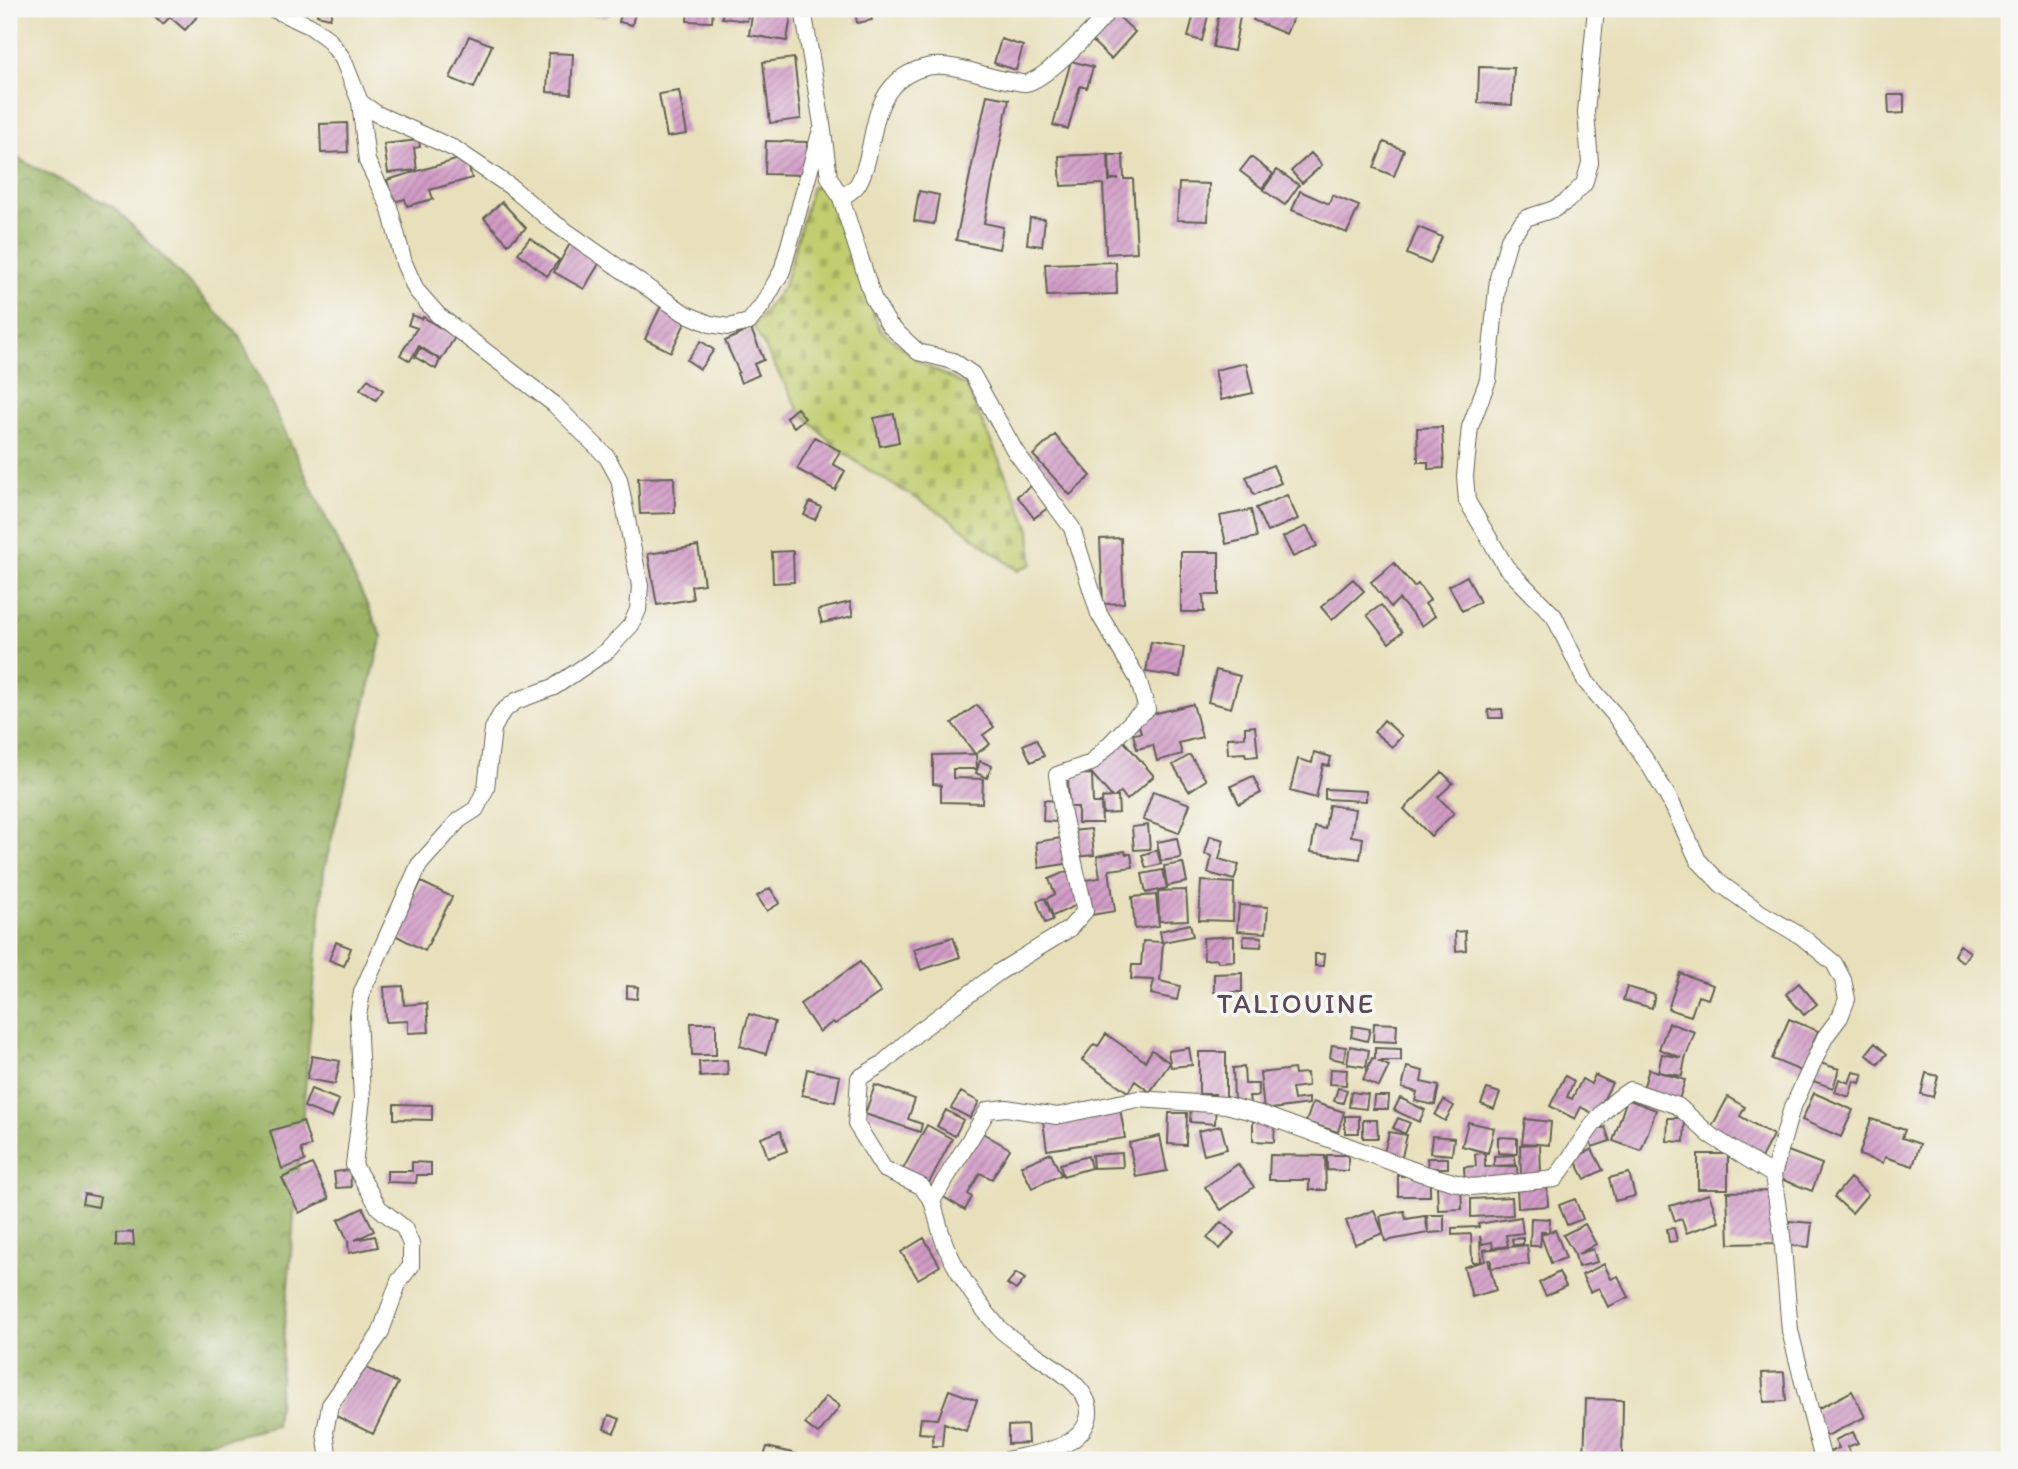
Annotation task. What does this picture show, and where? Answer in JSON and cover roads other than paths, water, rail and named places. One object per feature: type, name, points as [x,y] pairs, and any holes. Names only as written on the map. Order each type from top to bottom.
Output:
[{"type":"street","points":[[273,9],[310,26],[328,39],[343,59],[360,102],[367,161],[389,206],[404,263],[416,290],[438,315],[554,404],[607,457],[619,479],[640,586],[638,610],[631,625],[607,651],[554,687],[516,701],[502,712],[493,729],[486,788],[477,809],[459,820],[419,865],[362,992],[358,1016],[362,1099],[354,1165],[379,1208],[404,1228],[411,1244],[411,1266],[399,1281],[380,1334],[330,1405],[325,1432],[330,1460]]},
{"type":"street","points":[[803,9],[829,177],[841,198],[873,298],[889,325],[918,352],[953,361],[972,374],[1015,451],[1072,528],[1099,614],[1138,679],[1147,709],[1091,763],[1057,775],[1062,810],[1085,911],[1069,929],[999,972],[918,1032],[882,1064],[859,1078],[856,1124],[884,1170],[920,1186],[932,1201],[946,1248],[975,1298],[1002,1331],[1064,1375],[1087,1395],[1091,1410],[1084,1430],[1068,1443],[1007,1460]]},
{"type":"street","points":[[841,198],[857,187],[881,103],[899,81],[927,66],[956,66],[999,79],[1026,83],[1041,75],[1097,27],[1110,9]]},
{"type":"street","points":[[1596,9],[1586,112],[1590,163],[1584,184],[1567,201],[1554,209],[1526,218],[1509,239],[1498,278],[1488,380],[1471,427],[1465,476],[1467,501],[1506,567],[1554,617],[1586,682],[1614,714],[1651,768],[1672,804],[1698,860],[1721,884],[1761,914],[1801,936],[1834,963],[1843,980],[1847,999],[1840,1017],[1825,1037],[1791,1111],[1773,1175],[1782,1236],[1790,1331],[1823,1460]]},
{"type":"street","points":[[360,102],[377,114],[455,149],[511,187],[550,220],[684,313],[710,324],[729,327],[749,322],[764,304],[782,271],[822,124]]},
{"type":"street","points":[[932,1201],[988,1110],[1006,1108],[1057,1116],[1138,1099],[1226,1105],[1264,1115],[1421,1173],[1471,1187],[1555,1179],[1589,1126],[1622,1094],[1630,1090],[1678,1106],[1710,1135],[1773,1175]]},
{"type":"district","name":"TALIOUINE","points":[[1296,1003]]}]
